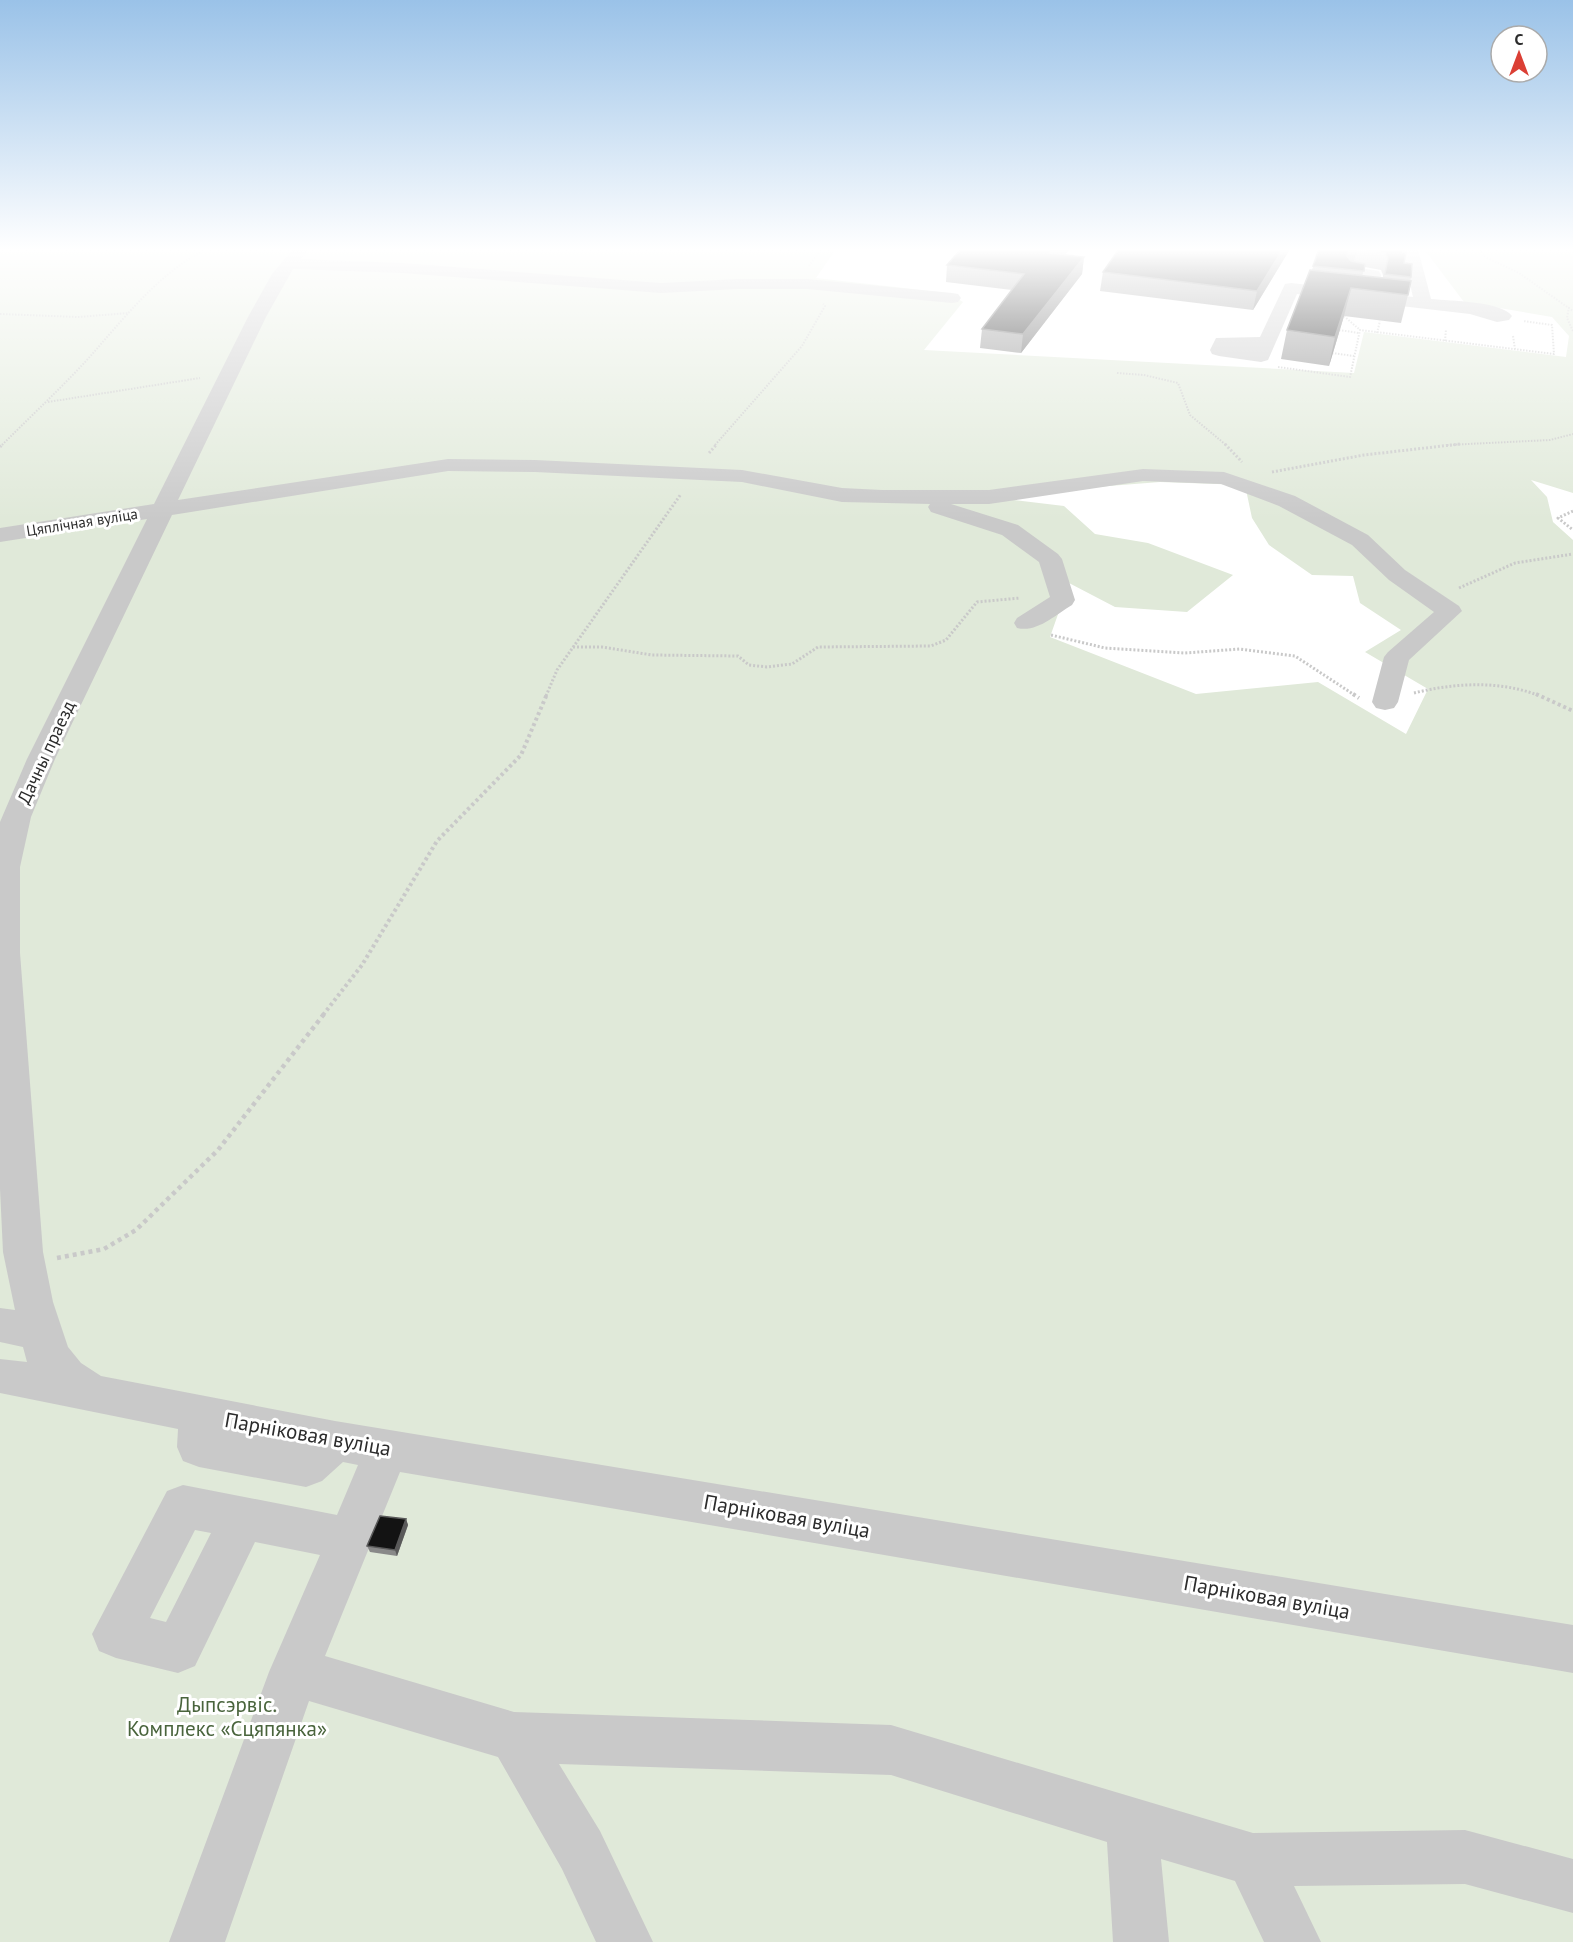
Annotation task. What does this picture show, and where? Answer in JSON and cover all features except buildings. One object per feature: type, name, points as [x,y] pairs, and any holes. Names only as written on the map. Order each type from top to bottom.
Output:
[{"type":"street","name":"Дачны праезд","points":[[91,1393],[57,1368],[44,1340],[16,1264],[4,953],[5,878],[8,850],[16,817],[40,759],[247,340]]},
{"type":"street","points":[[1267,344],[1269,340]]},
{"type":"street","name":"Цяплічная вуліца","points":[[0,535],[243,499],[448,465],[535,466],[742,476],[842,495],[912,498]]},
{"type":"street","points":[[912,498],[989,497],[1143,475],[1224,478],[1287,501],[1360,540],[1397,575],[1450,610],[1397,657],[1384,702]]},
{"type":"street","points":[[912,498],[1010,530],[1050,559],[1063,600],[1026,623]]},
{"type":"street","points":[[0,1325],[32,1331],[40,1334],[44,1340],[44,1352],[33,1366],[21,1374],[2,1376]]},
{"type":"street","name":"Парніковая вуліца","points":[[2,1376],[335,1441],[1573,1649]]},
{"type":"street","points":[[197,1942],[294,1672],[387,1449]]},
{"type":"street","points":[[243,1518],[350,1539]]},
{"type":"street","points":[[294,1672],[514,1737],[891,1750],[1252,1860],[1465,1857],[1573,1886]]},
{"type":"street","points":[[514,1737],[582,1850],[625,1942]]},
{"type":"street","points":[[1132,1825],[1141,1942]]},
{"type":"street","points":[[1252,1860],[1293,1942]]},
{"type":"path","points":[[0,447],[104,340]]},
{"type":"path","points":[[16,1264],[104,1249],[136,1230],[218,1150],[362,965],[437,841],[521,755],[557,670],[572,647],[694,474],[806,340]]},
{"type":"path","points":[[1278,368],[1350,377],[1358,340]]},
{"type":"path","points":[[1433,340],[1554,354],[1553,340]]},
{"type":"path","points":[[1514,340],[1515,349]]},
{"type":"path","points":[[1332,353],[1354,356]]},
{"type":"path","points":[[46,402],[231,373]]},
{"type":"path","points":[[1117,374],[1144,375],[1178,383],[1190,415],[1233,451],[1256,478]]},
{"type":"path","points":[[1224,478],[1256,478],[1277,470],[1364,455],[1460,444],[1550,440],[1573,434]]},
{"type":"path","points":[[1573,511],[1558,518],[1573,530]]},
{"type":"path","points":[[1450,610],[1450,592],[1515,563],[1573,554]]},
{"type":"path","points":[[572,647],[614,648],[652,655],[738,656],[749,664],[767,667],[792,664],[818,647],[931,646],[946,640],[977,602],[1014,598],[1063,600]]},
{"type":"path","points":[[1026,623],[1035,632],[1105,648],[1185,653],[1240,649],[1295,656],[1365,703],[1381,707],[1384,702],[1428,689],[1473,684],[1523,690],[1573,711]]},
{"type":"green space","name":"Дыпсэрвіс. Комплекс «Сцяпянка»","points":[[0,340],[932,340],[924,350],[1354,373],[1362,340],[1426,340],[1566,357],[1568,340],[1573,340],[1573,493],[1531,480],[1547,497],[1553,522],[1573,540],[1573,1942],[0,1942]],"holes":[[[1160,482],[1245,485],[1252,518],[1269,545],[1312,575],[1353,576],[1360,603],[1401,630],[1365,652],[1428,689],[1406,734],[1318,682],[1196,694],[1050,637],[1069,583],[1115,607],[1187,612],[1233,575],[1148,543],[1095,534],[1064,506],[979,496]]]}]
